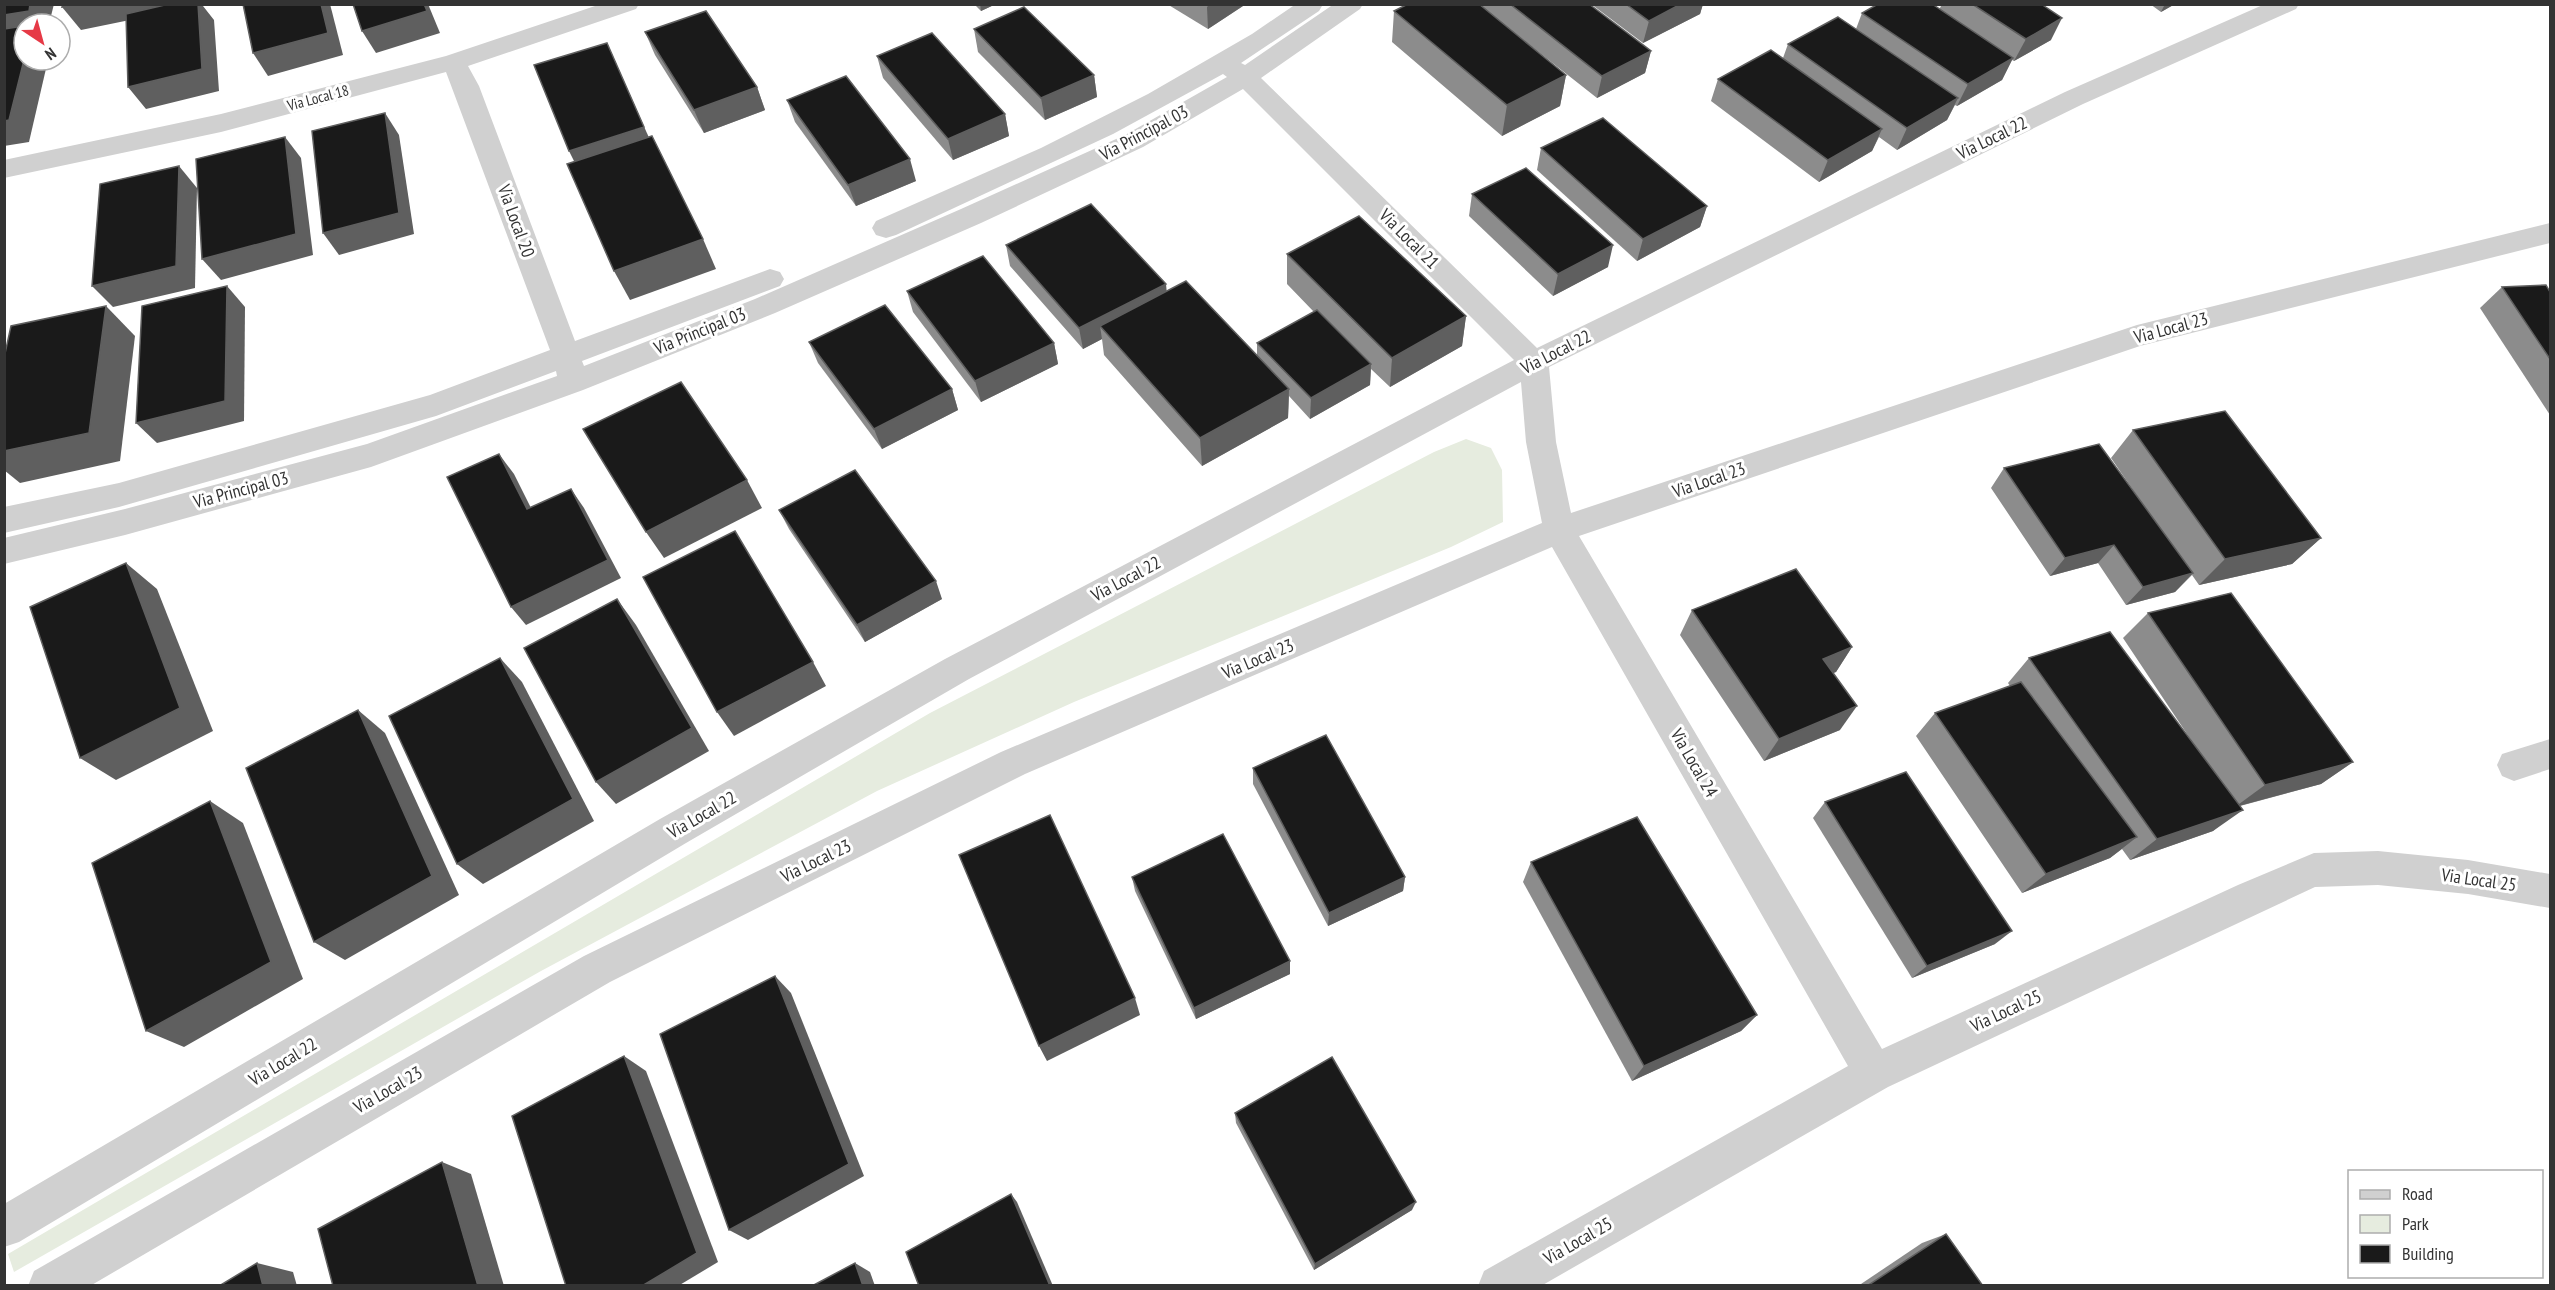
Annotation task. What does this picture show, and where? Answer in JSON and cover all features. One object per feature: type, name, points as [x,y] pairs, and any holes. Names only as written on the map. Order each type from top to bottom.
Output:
[{"type":"street","name":"Via Local 18","points":[[4,169],[221,123],[454,62],[627,4]]},
{"type":"street","name":"Via Principal 03","points":[[4,551],[125,522],[370,455],[573,382],[765,306],[982,211],[1134,141],[1234,70],[1311,4]]},
{"type":"street","name":"Via Principal 03","points":[[4,520],[119,495],[436,405],[566,354],[755,286],[1234,70],[1351,4]]},
{"type":"street","name":"Via Local 22","points":[[4,1227],[673,831],[957,669],[1534,362],[2074,98],[2288,4]]},
{"type":"street","name":"Via Local 20","points":[[454,62],[466,86],[566,354],[573,382]]},
{"type":"street","name":"Via Local 21","points":[[1234,70],[1534,362]]},
{"type":"street","name":"Via Local 23","points":[[49,1286],[597,969],[1013,763],[1558,530],[2137,336],[2550,233]]},
{"type":"street","name":"Via Local 24","points":[[1534,362],[1541,442],[1558,530],[1874,1072]]},
{"type":"street","points":[[2514,765],[2550,754]]},
{"type":"street","name":"Via Local 25","points":[[1499,1286],[1874,1072],[2314,870],[2378,868],[2468,876],[2550,891]]},
{"type":"green space","points":[[1466,439],[1491,448],[1502,470],[1503,522],[1451,547],[1074,702],[877,791],[541,971],[14,1272],[8,1254],[930,713],[1434,452]]},
{"type":"building","points":[[4,4],[30,4],[29,11],[4,15]]},
{"type":"building","points":[[169,4],[198,4],[202,69],[128,87],[126,14]]},
{"type":"building","points":[[243,4],[321,4],[328,33],[253,53]]},
{"type":"building","points":[[353,4],[424,4],[427,11],[362,31]]},
{"type":"building","points":[[1408,4],[1479,4],[1566,75],[1507,105],[1394,11]]},
{"type":"building","points":[[1510,4],[1589,4],[1651,51],[1602,76]]},
{"type":"building","points":[[1626,4],[1681,4],[1649,21]]},
{"type":"building","points":[[1878,4],[1932,4],[2013,58],[1968,84],[1862,13]]},
{"type":"building","points":[[1972,4],[2041,4],[2062,18],[2026,39]]},
{"type":"building","points":[[1024,7],[1094,75],[1041,98],[974,29]]},
{"type":"building","points":[[706,11],[757,87],[694,110],[645,32]]},
{"type":"building","points":[[1838,17],[1958,98],[1907,128],[1788,44]]},
{"type":"building","points":[[12,28],[12,72],[21,72],[9,120],[4,121],[4,29]]},
{"type":"building","points":[[932,33],[1005,114],[948,139],[877,56]]},
{"type":"building","points":[[607,43],[644,127],[569,151],[534,65]]},
{"type":"building","points":[[1771,50],[1882,129],[1828,160],[1718,79]]},
{"type":"building","points":[[846,76],[910,159],[848,185],[787,100]]},
{"type":"building","points":[[385,113],[399,213],[323,233],[312,131]]},
{"type":"building","points":[[1603,118],[1707,206],[1643,239],[1541,148]]},
{"type":"building","points":[[652,136],[703,239],[614,271],[567,164]]},
{"type":"building","points":[[285,137],[296,234],[202,259],[196,159]]},
{"type":"building","points":[[179,166],[176,266],[92,286],[100,184]]},
{"type":"building","points":[[1526,168],[1613,245],[1558,274],[1472,194]]},
{"type":"building","points":[[1091,204],[1166,284],[1079,328],[1006,245]]},
{"type":"building","points":[[1359,216],[1466,316],[1392,358],[1287,254]]},
{"type":"building","points":[[983,256],[1054,343],[975,381],[907,291]]},
{"type":"building","points":[[1186,281],[1289,389],[1200,438],[1100,326]]},
{"type":"building","points":[[2546,285],[2550,292],[2550,359],[2502,287]]},
{"type":"building","points":[[227,286],[225,401],[136,423],[142,306]]},
{"type":"building","points":[[885,305],[952,389],[874,429],[809,342]]},
{"type":"building","points":[[106,306],[89,433],[4,451],[4,358],[11,326]]},
{"type":"building","points":[[1317,310],[1371,364],[1311,398],[1257,343]]},
{"type":"building","points":[[681,382],[747,480],[646,532],[583,429]]},
{"type":"building","points":[[2225,411],[2321,538],[2225,559],[2133,430]]},
{"type":"building","points":[[2099,444],[2193,573],[2143,587],[2114,545],[2065,558],[2004,468]]},
{"type":"building","points":[[499,454],[527,509],[571,489],[608,560],[511,607],[447,477]]},
{"type":"building","points":[[855,470],[936,581],[857,625],[779,510]]},
{"type":"building","points":[[735,531],[813,662],[717,712],[643,577]]},
{"type":"building","points":[[126,563],[180,708],[80,758],[30,607]]},
{"type":"building","points":[[1796,569],[1852,647],[1823,659],[1857,706],[1779,739],[1692,610]]},
{"type":"building","points":[[2231,593],[2353,762],[2265,785],[2148,613]]},
{"type":"building","points":[[617,599],[692,728],[596,782],[524,648]]},
{"type":"building","points":[[2110,632],[2243,810],[2157,839],[2029,658]]},
{"type":"building","points":[[500,658],[573,799],[457,864],[389,716]]},
{"type":"building","points":[[2021,682],[2137,837],[2046,874],[1935,713]]},
{"type":"building","points":[[358,710],[432,876],[314,942],[246,768]]},
{"type":"building","points":[[1326,735],[1405,877],[1329,913],[1253,768]]},
{"type":"building","points":[[1906,772],[2012,931],[1927,966],[1825,802]]},
{"type":"building","points":[[210,801],[271,962],[146,1031],[92,863]]},
{"type":"building","points":[[1050,815],[1135,998],[1039,1046],[959,855]]},
{"type":"building","points":[[1637,817],[1757,1015],[1644,1066],[1531,862]]},
{"type":"building","points":[[1223,834],[1290,961],[1194,1008],[1132,877]]},
{"type":"building","points":[[775,976],[849,1164],[729,1230],[660,1034]]},
{"type":"building","points":[[624,1056],[697,1253],[642,1286],[566,1286],[512,1116]]},
{"type":"building","points":[[1332,1057],[1416,1202],[1315,1264],[1235,1113]]},
{"type":"building","points":[[442,1162],[478,1286],[333,1286],[318,1229]]},
{"type":"building","points":[[1011,1194],[1050,1286],[919,1286],[906,1252]]},
{"type":"building","points":[[1946,1234],[1983,1286],[1867,1286]]},
{"type":"building","points":[[257,1263],[263,1286],[219,1286]]},
{"type":"building","points":[[855,1263],[863,1286],[812,1286]]}]
